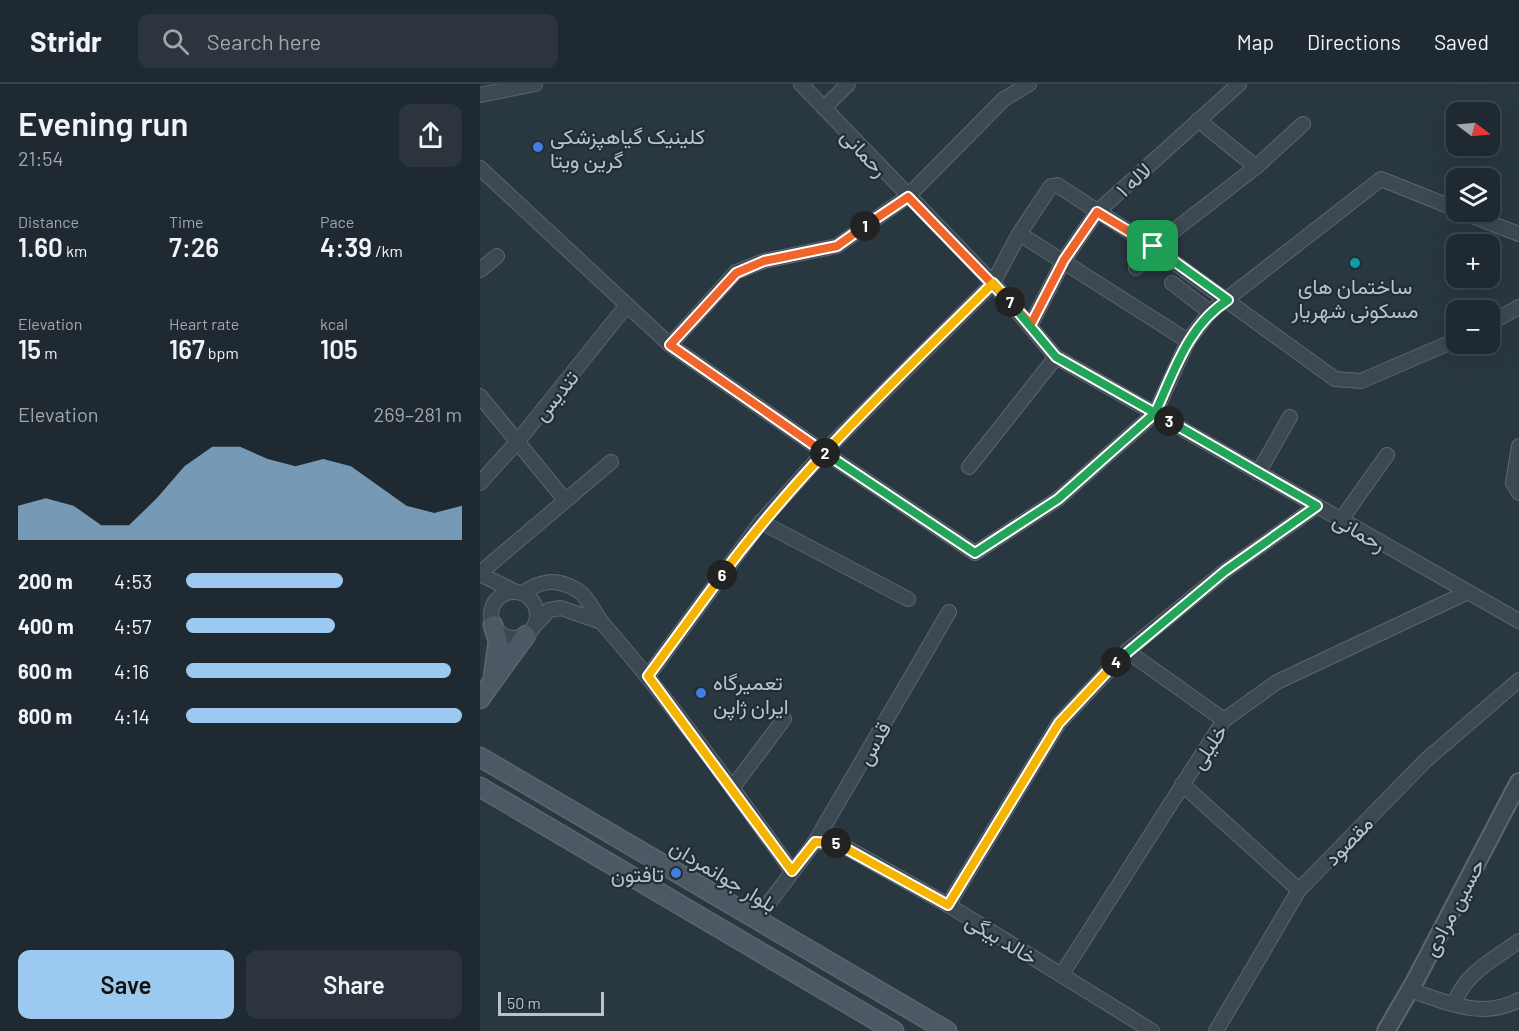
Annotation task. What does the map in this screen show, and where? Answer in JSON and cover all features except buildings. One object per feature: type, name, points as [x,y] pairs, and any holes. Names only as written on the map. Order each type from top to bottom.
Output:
[{"type":"main road","points":[[492,621],[498,641],[492,682]]},
{"type":"main road","points":[[480,699],[531,630]]},
{"type":"main road","name":"بلوار جوانمردان","points":[[480,756],[946,1031]]},
{"type":"main road","points":[[480,787],[894,1031]]},
{"type":"street","points":[[480,95],[535,84]]},
{"type":"street","name":"رحمانی","points":[[801,84],[993,283],[1031,324],[1056,357],[1519,621]]},
{"type":"street","points":[[824,108],[848,84]]},
{"type":"street","points":[[670,345],[736,273],[764,261],[837,246],[908,197],[1004,99],[1029,84]]},
{"type":"street","name":"لاله ۱","points":[[1031,324],[1064,260],[1097,212],[1239,84]]},
{"type":"street","points":[[1198,120],[1256,167]]},
{"type":"street","points":[[1136,268],[1153,246],[1256,167],[1304,124]]},
{"type":"street","points":[[480,168],[670,345],[975,553],[1058,499],[1155,413],[1188,341],[1210,312],[1381,179],[1446,205]]},
{"type":"street","points":[[648,676],[761,522],[824,452],[993,283],[1019,234],[1054,185],[1153,246],[1335,379],[1361,381],[1446,344]]},
{"type":"street","points":[[1488,222],[1519,234]]},
{"type":"street","points":[[1026,237],[1188,341]]},
{"type":"street","points":[[480,270],[497,256]]},
{"type":"street","points":[[1172,283],[1210,312]]},
{"type":"street","name":"تندیس","points":[[480,483],[518,441],[627,305]]},
{"type":"street","points":[[1500,317],[1519,307]]},
{"type":"street","points":[[969,467],[1056,357]]},
{"type":"street","points":[[480,396],[565,500]]},
{"type":"street","points":[[1258,473],[1290,417]]},
{"type":"street","points":[[1519,446],[1513,483],[1519,493]]},
{"type":"street","points":[[1341,520],[1387,455]]},
{"type":"street","points":[[531,630],[538,617],[534,603],[480,574],[611,462]]},
{"type":"street","points":[[948,905],[1059,723],[1127,651],[1225,571],[1317,506]]},
{"type":"street","points":[[761,522],[908,599]]},
{"type":"street","points":[[492,621],[495,602],[508,593],[519,593],[546,581],[562,582],[580,591],[601,622],[648,676],[733,788],[792,871]]},
{"type":"street","name":"خلیلی","points":[[1062,974],[1224,720],[1277,682],[1468,592]]},
{"type":"street","points":[[480,601],[504,636],[511,638],[531,630],[549,610],[561,608],[601,622]]},
{"type":"street","name":"قدس","points":[[756,920],[815,842],[949,612]]},
{"type":"street","points":[[1127,651],[1224,720]]},
{"type":"street","name":"مقصود","points":[[1216,1031],[1299,890],[1426,760],[1519,680]]},
{"type":"street","points":[[733,788],[784,719]]},
{"type":"street","name":"حسین مرادی","points":[[1386,1031],[1410,990],[1519,782]]},
{"type":"street","points":[[1182,784],[1299,890]]},
{"type":"street","name":"خالد بیگی","points":[[815,842],[832,842],[846,848],[948,905],[1152,1031]]},
{"type":"street","points":[[1454,1004],[1460,987],[1469,977],[1519,941]]},
{"type":"street","points":[[1410,990],[1454,1004],[1489,1011],[1519,1000]]},
{"type":"place","name":"کلینیک گیاهپزشکی گرین ویتا","points":[[538,147]]},
{"type":"place","name":"ساختمان های مسکونی شهریار","points":[[1355,263]]},
{"type":"place","name":"تعمیرگاه ایران ژاپن","points":[[701,693]]},
{"type":"place","name":"تافتون","points":[[676,873]]},
{"type":"route","points":[[1153,246],[1097,212],[1064,260],[1031,324],[993,283],[908,197],[837,246],[764,261],[736,273],[723,284],[670,345],[824,452],[975,553],[1058,499],[1155,413],[1317,506],[1225,571],[1127,651],[1059,723],[948,905],[832,842],[815,842],[792,871],[733,788],[648,676],[761,522],[824,452],[993,283],[1031,324],[1056,357],[1155,413],[1188,341],[1210,312],[1228,300],[1153,246]]}]
